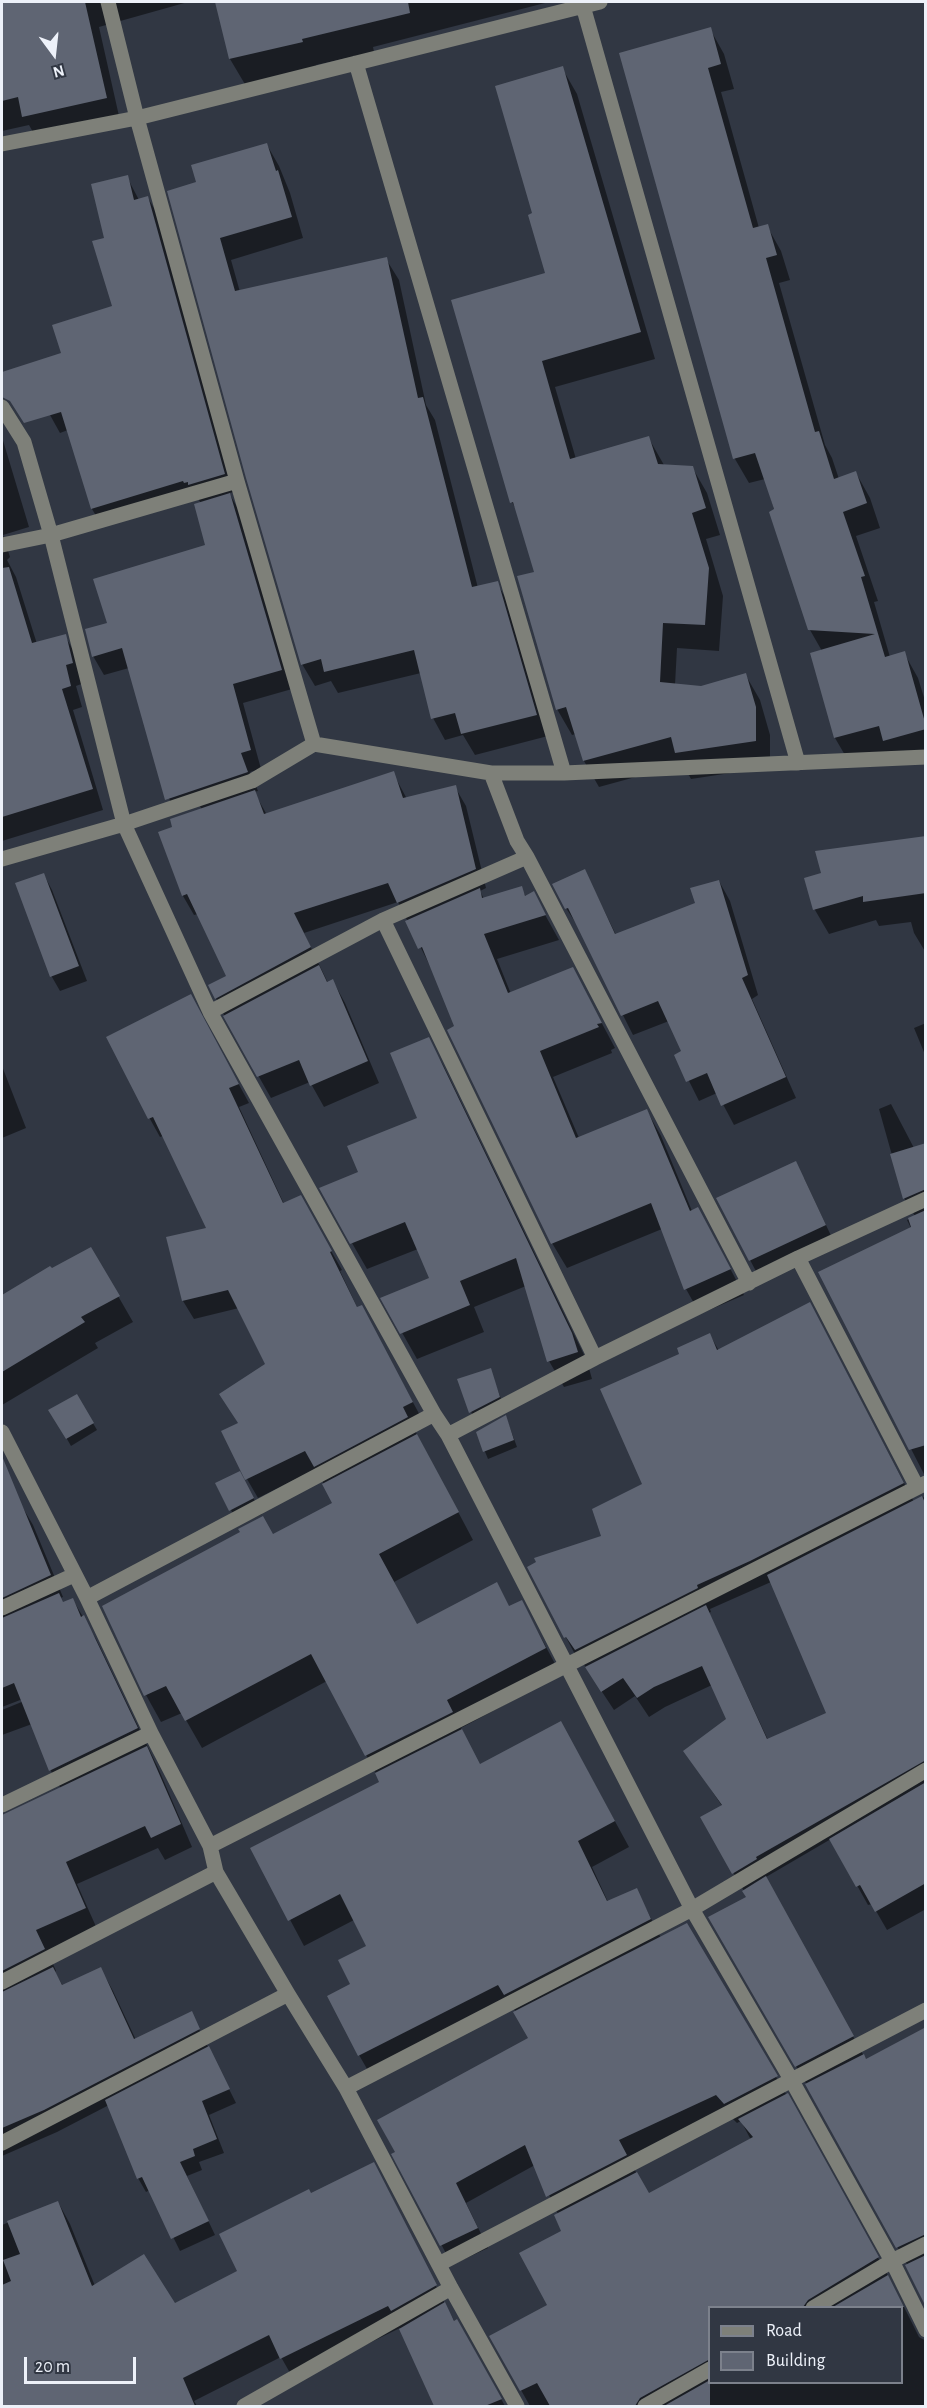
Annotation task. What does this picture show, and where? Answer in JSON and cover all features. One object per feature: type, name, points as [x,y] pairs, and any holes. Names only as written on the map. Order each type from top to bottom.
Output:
[{"type":"street","points":[[108,2],[136,118],[237,481],[314,744]]},
{"type":"street","points":[[2,144],[136,118],[600,2]]},
{"type":"street","points":[[583,6],[798,763]]},
{"type":"street","points":[[356,63],[564,773]]},
{"type":"street","points":[[2,407],[24,442],[51,535],[124,824],[210,1011],[434,1414],[448,1435],[692,1909],[792,2081],[892,2261],[926,2330]]},
{"type":"street","points":[[2,545],[51,535],[237,481]]},
{"type":"street","points":[[2,859],[124,824],[252,781],[314,744],[491,773],[564,773],[926,757]]},
{"type":"street","points":[[491,773],[517,841],[528,857],[749,1282]]},
{"type":"street","points":[[210,1011],[383,920],[528,857]]},
{"type":"street","points":[[383,920],[595,1358]]},
{"type":"street","points":[[448,1435],[595,1358],[798,1258],[926,1199]]},
{"type":"street","points":[[210,1846],[921,1485],[798,1258]]},
{"type":"street","points":[[87,1598],[434,1414]]},
{"type":"street","points":[[2,1432],[87,1598],[151,1733],[210,1846],[216,1872],[346,2088],[451,2288],[517,2406]]},
{"type":"street","points":[[2,1608],[74,1575]]},
{"type":"street","points":[[2,1805],[151,1733]]},
{"type":"street","points":[[346,2088],[692,1909],[926,1770]]},
{"type":"street","points":[[2,1982],[216,1872]]},
{"type":"street","points":[[2,2143],[288,1994]]},
{"type":"street","points":[[439,2265],[926,2010]]},
{"type":"street","points":[[815,2306],[926,2244]]},
{"type":"street","points":[[244,2406],[451,2288]]},
{"type":"street","points":[[645,2406],[708,2369]]},
{"type":"building","points":[[2,2],[85,2],[107,98],[22,117],[18,97],[2,101]]},
{"type":"building","points":[[215,2],[408,2],[410,13],[229,59]]},
{"type":"building","points":[[711,27],[721,64],[708,68],[753,228],[768,224],[777,255],[766,258],[815,432],[819,431],[834,479],[856,471],[867,503],[843,512],[865,576],[861,577],[885,657],[905,651],[926,726],[926,729],[883,741],[879,726],[834,738],[810,653],[875,634],[808,630],[769,512],[774,509],[755,453],[733,459],[619,53]]},
{"type":"building","points":[[563,66],[641,332],[542,361],[570,459],[649,436],[658,464],[693,466],[706,508],[692,513],[709,568],[705,625],[663,623],[660,682],[701,686],[746,673],[756,707],[756,741],[675,753],[671,737],[583,761],[566,707],[556,710],[517,576],[534,572],[513,502],[510,503],[451,300],[545,273],[528,215],[532,213],[495,86]]},
{"type":"building","points":[[267,143],[292,217],[220,238],[235,291],[387,257],[418,398],[423,397],[472,587],[498,581],[537,715],[461,734],[455,713],[431,719],[414,650],[324,672],[321,659],[301,665],[246,478],[167,191],[196,182],[191,165]]},
{"type":"building","points":[[128,175],[134,200],[148,196],[225,474],[188,485],[188,482],[183,481],[91,509],[61,412],[24,423],[10,401],[2,397],[2,372],[61,353],[52,325],[112,306],[92,241],[104,238],[91,184]]},
{"type":"building","points":[[230,493],[282,670],[233,684],[251,750],[241,753],[248,772],[165,800],[122,648],[92,657],[85,629],[107,623],[93,579],[205,545],[194,504]]},
{"type":"building","points":[[9,567],[32,643],[66,634],[73,663],[66,665],[71,686],[62,689],[93,789],[2,817],[2,568]]},
{"type":"building","points":[[394,771],[403,798],[456,785],[476,869],[397,903],[388,883],[294,913],[311,947],[215,999],[208,985],[226,976],[187,894],[182,896],[158,832],[172,827],[170,819],[255,790],[264,814]]},
{"type":"building","points":[[926,836],[926,893],[863,902],[863,896],[813,910],[804,878],[821,873],[815,851]]},
{"type":"building","points":[[585,869],[615,934],[695,903],[690,888],[719,880],[748,975],[742,978],[786,1077],[721,1106],[707,1073],[686,1082],[674,1055],[681,1051],[658,1001],[621,1016],[568,908],[565,909],[552,884]]},
{"type":"building","points":[[44,873],[79,966],[50,977],[15,883]]},
{"type":"building","points":[[522,886],[525,896],[534,891],[546,915],[484,934],[508,993],[573,967],[602,1023],[597,1024],[599,1027],[540,1051],[576,1138],[647,1109],[690,1211],[698,1207],[731,1269],[684,1290],[651,1203],[551,1244],[447,1030],[454,1026],[422,947],[418,949],[405,921],[480,888],[482,898]]},
{"type":"building","points":[[319,965],[327,982],[333,979],[368,1061],[310,1086],[299,1060],[257,1077],[223,1016]]},
{"type":"building","points":[[191,994],[239,1084],[229,1088],[283,1203],[301,1195],[332,1251],[330,1252],[357,1307],[362,1305],[413,1402],[403,1407],[408,1417],[314,1467],[305,1451],[245,1480],[221,1431],[238,1423],[219,1394],[265,1364],[228,1290],[182,1301],[166,1237],[206,1228],[153,1117],[148,1119],[106,1037]]},
{"type":"building","points":[[429,1037],[572,1333],[578,1352],[547,1362],[516,1258],[460,1281],[470,1305],[400,1334],[380,1298],[429,1278],[405,1222],[350,1244],[319,1188],[358,1172],[347,1146],[417,1118],[390,1053]]},
{"type":"building","points":[[926,1143],[926,1189],[903,1199],[890,1154]]},
{"type":"building","points":[[796,1161],[826,1225],[749,1261],[716,1198]]},
{"type":"building","points":[[926,1210],[926,1445],[909,1450],[818,1272],[911,1227],[908,1218]]},
{"type":"building","points":[[91,1247],[120,1296],[81,1317],[85,1322],[2,1372],[2,1295],[50,1266],[52,1268]]},
{"type":"building","points":[[810,1302],[904,1483],[750,1561],[697,1585],[698,1588],[575,1650],[566,1637],[564,1638],[527,1567],[536,1562],[534,1558],[601,1536],[592,1509],[642,1484],[600,1389],[679,1354],[677,1348],[710,1333],[717,1350]]},
{"type":"building","points":[[491,1368],[500,1397],[469,1413],[457,1379]]},
{"type":"building","points":[[77,1394],[94,1423],[66,1439],[48,1410]]},
{"type":"building","points":[[506,1415],[514,1440],[483,1452],[476,1432]]},
{"type":"building","points":[[417,1434],[459,1512],[379,1554],[417,1624],[497,1582],[509,1606],[522,1600],[546,1648],[447,1700],[453,1712],[365,1756],[311,1654],[185,1721],[166,1686],[144,1696],[102,1606],[240,1532],[238,1529],[263,1516],[273,1534],[332,1503],[322,1484]]},
{"type":"building","points":[[2,1456],[51,1575],[2,1598]]},
{"type":"building","points":[[240,1471],[254,1498],[229,1511],[215,1483]]},
{"type":"building","points":[[922,1496],[926,1505],[926,1760],[756,1857],[757,1859],[732,1874],[700,1817],[722,1805],[683,1751],[726,1719],[702,1666],[654,1687],[637,1698],[623,1678],[601,1692],[585,1667],[706,1605],[767,1739],[826,1713],[767,1575]]},
{"type":"building","points":[[59,1593],[63,1602],[73,1598],[81,1617],[84,1615],[138,1728],[49,1771],[14,1683],[2,1688],[2,1618]]},
{"type":"building","points":[[561,1721],[615,1821],[578,1841],[607,1901],[637,1888],[651,1919],[504,1995],[498,1985],[358,2056],[327,1996],[350,1984],[338,1960],[366,1946],[340,1894],[288,1921],[250,1848],[379,1782],[375,1773],[462,1729],[480,1764]]},
{"type":"building","points":[[147,1746],[181,1824],[151,1838],[145,1826],[66,1862],[86,1908],[36,1930],[45,1949],[2,1971],[2,1815]]},
{"type":"building","points":[[926,1782],[926,1883],[875,1912],[860,1885],[856,1887],[829,1839]]},
{"type":"building","points":[[766,1876],[854,2036],[795,2067],[708,1917],[746,1897],[742,1891]]},
{"type":"building","points":[[687,1923],[778,2076],[724,2104],[716,2095],[619,2140],[627,2155],[546,2197],[525,2145],[456,2183],[478,2228],[440,2246],[391,2154],[395,2152],[377,2120],[528,2038],[513,2012]]},
{"type":"building","points":[[53,1967],[62,1985],[101,1967],[134,2039],[192,2011],[200,2029],[44,2110],[2,2128],[2,1992]]},
{"type":"building","points":[[926,2027],[926,2234],[896,2248],[805,2084],[864,2054],[866,2059]]},
{"type":"building","points":[[209,2046],[230,2089],[202,2101],[217,2139],[193,2149],[195,2156],[180,2162],[209,2221],[171,2239],[142,2177],[137,2179],[105,2100]]},
{"type":"building","points":[[788,2093],[879,2257],[808,2300],[804,2306],[708,2306],[708,2360],[640,2398],[635,2406],[550,2406],[537,2383],[520,2391],[489,2336],[547,2305],[519,2253],[561,2231],[554,2215],[637,2172],[649,2193],[753,2137],[738,2119]]},
{"type":"building","points":[[374,2162],[437,2285],[391,2311],[388,2306],[280,2359],[269,2335],[183,2378],[195,2406],[2,2406],[2,2285],[11,2281],[3,2260],[20,2254],[7,2221],[58,2201],[92,2286],[144,2254],[175,2303],[237,2271],[219,2234],[309,2189],[311,2193]]},
{"type":"building","points":[[926,2255],[926,2307],[905,2265]]},
{"type":"building","points":[[888,2275],[904,2307],[903,2306],[835,2306]]},
{"type":"building","points":[[445,2302],[454,2321],[457,2319],[502,2399],[485,2406],[434,2406],[399,2329]]},
{"type":"building","points":[[708,2381],[710,2384],[710,2406],[664,2406]]}]
